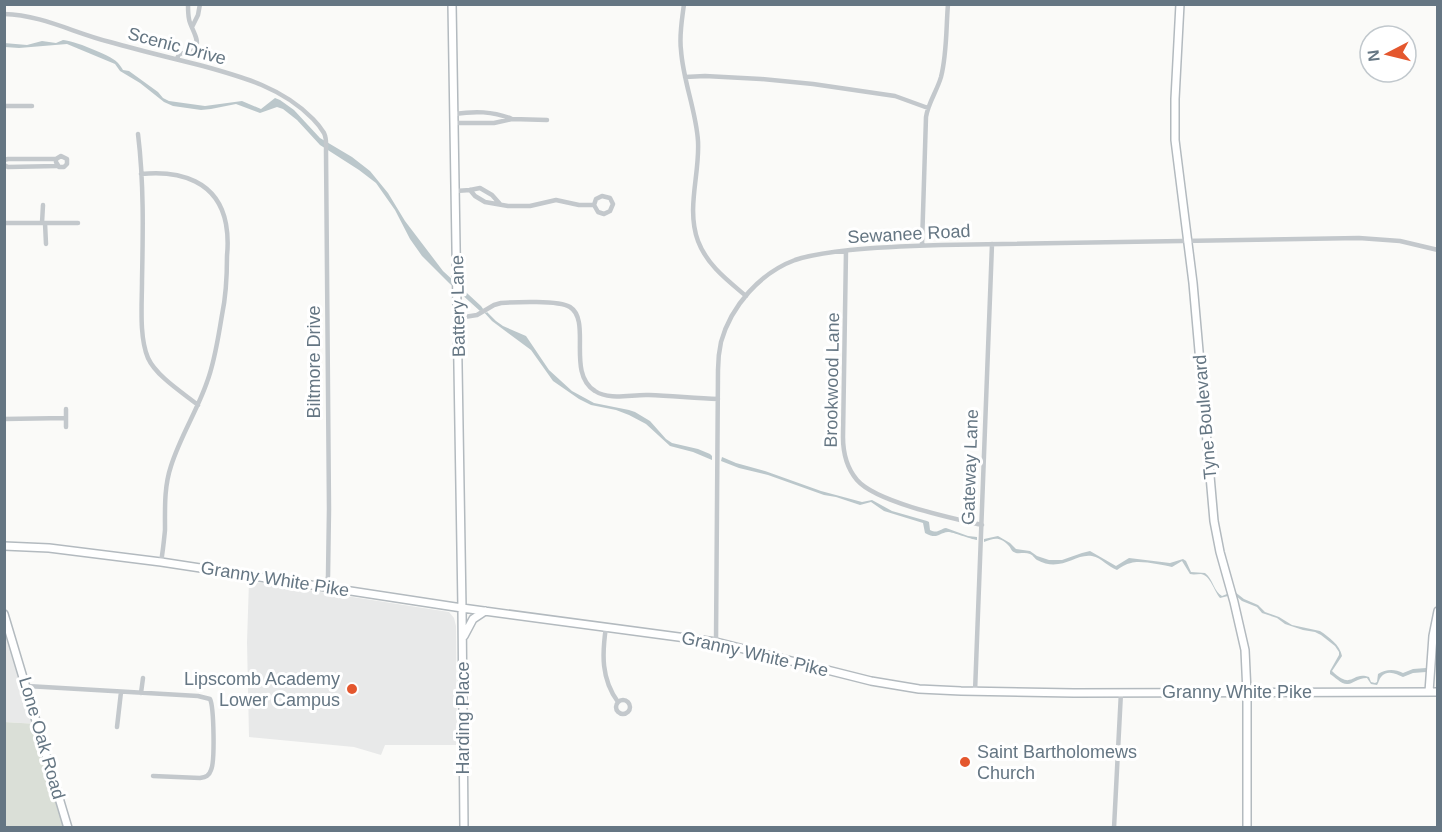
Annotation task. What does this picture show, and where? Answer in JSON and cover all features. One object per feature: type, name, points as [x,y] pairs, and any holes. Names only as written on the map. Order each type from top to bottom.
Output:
[{"type":"main road","name":"Battery Lane","points":[[452,4],[462,608]]},
{"type":"main road","name":"Tyne Boulevard","points":[[1180,4],[1175,133],[1193,283],[1214,521],[1244,643],[1247,670],[1247,828]]},
{"type":"main road","name":"Granny White Pike","points":[[4,546],[42,547],[161,562],[462,608],[716,642],[896,686],[975,692],[1437,692]]},
{"type":"main road","name":"Harding Place","points":[[462,608],[464,828]]},
{"type":"main road","points":[[462,641],[473,619],[485,611]]},
{"type":"main road","points":[[1429,692],[1437,611]]},
{"type":"main road","name":"Lone Oak Road","points":[[4,614],[68,828]]},
{"type":"street","points":[[177,59],[179,54],[196,47],[196,39],[189,21],[188,4]]},
{"type":"street","points":[[192,27],[200,4]]},
{"type":"street","points":[[684,4],[680,45],[698,138],[693,211],[695,231],[702,249],[712,264],[746,296]]},
{"type":"street","points":[[922,245],[925,133],[928,108],[942,73],[948,4]]},
{"type":"street","name":"Scenic Drive","points":[[4,14],[18,14],[42,19],[104,41],[228,73],[275,91],[307,113],[318,124],[325,138]]},
{"type":"street","points":[[686,77],[761,79],[813,84],[896,96],[928,108]]},
{"type":"street","points":[[4,106],[32,106]]},
{"type":"street","points":[[454,114],[491,112],[512,119]]},
{"type":"street","points":[[454,123],[499,123],[512,119],[547,120]]},
{"type":"street","points":[[138,134],[141,174],[142,313],[147,356],[160,373],[198,405]]},
{"type":"street","name":"Biltmore Drive","points":[[325,138],[329,509],[326,588]]},
{"type":"street","points":[[4,160],[56,159],[61,156],[66,157],[67,161],[64,166],[60,167],[4,165]]},
{"type":"street","points":[[28,159],[29,166]]},
{"type":"street","points":[[56,159],[57,166]]},
{"type":"street","points":[[141,174],[178,175],[198,183],[216,200],[226,222],[227,235],[223,308],[214,358],[208,380],[169,473],[164,503],[165,530],[161,562]]},
{"type":"street","points":[[456,190],[482,189],[500,204]]},
{"type":"street","points":[[470,190],[485,202],[508,206],[524,206],[556,200],[579,205],[594,205]]},
{"type":"street","points":[[601,196],[608,197],[612,203],[611,210],[604,214],[598,212],[594,205],[596,199],[601,196]]},
{"type":"street","points":[[43,205],[46,244]]},
{"type":"street","points":[[4,223],[78,223]]},
{"type":"street","name":"Sewanee Road","points":[[716,642],[718,399],[722,340],[733,315],[746,296],[765,277],[788,263],[810,256],[846,251],[922,245],[1371,238],[1412,243],[1437,250]]},
{"type":"street","name":"Gateway Lane","points":[[975,692],[992,244]]},
{"type":"street","name":"Brookwood Lane","points":[[846,251],[843,437],[846,463],[857,481],[879,496],[981,525]]},
{"type":"street","points":[[458,318],[477,315],[501,303],[552,303],[568,306],[573,309],[577,318],[580,366],[583,375],[589,386],[598,393],[718,399]]},
{"type":"street","points":[[66,409],[66,427]]},
{"type":"street","points":[[4,419],[66,418]]},
{"type":"street","points":[[606,627],[604,670],[611,691],[618,702]]},
{"type":"street","points":[[141,693],[143,678]]},
{"type":"street","points":[[27,686],[210,699],[212,704],[212,762],[208,775],[200,778],[153,776]]},
{"type":"street","points":[[117,727],[121,692]]},
{"type":"street","points":[[1114,828],[1121,692]]},
{"type":"shaded area","points":[[63,40],[82,45],[113,59],[123,70],[129,71],[169,101],[205,106],[242,101],[261,109],[275,98],[280,100],[294,110],[320,138],[370,171],[443,271],[496,321],[526,336],[549,370],[572,391],[594,403],[635,412],[650,421],[672,443],[710,454],[712,460],[670,446],[646,424],[616,410],[591,405],[553,381],[531,350],[492,321],[482,310],[480,311],[422,256],[376,183],[320,145],[297,120],[283,109],[277,107],[260,113],[236,104],[201,110],[173,106],[120,71],[115,64],[67,44],[19,48],[5,47],[4,43],[27,45],[42,41],[56,43]]},
{"type":"shaded area","points":[[722,457],[821,491],[862,502],[872,500],[892,511],[929,522],[930,530],[937,531],[946,528],[977,537],[977,540],[948,532],[935,536],[929,535],[925,533],[923,523],[884,511],[871,502],[860,505],[824,495],[768,475],[739,468],[721,461]]},
{"type":"shaded area","points":[[998,536],[1016,549],[1030,551],[1049,560],[1062,560],[1090,551],[1116,566],[1129,558],[1170,563],[1183,559],[1191,572],[1205,573],[1219,594],[1228,596],[1220,598],[1204,575],[1190,574],[1182,561],[1172,567],[1135,562],[1117,570],[1092,556],[1053,564],[1037,560],[1030,554],[1014,552],[1000,539],[984,542],[984,539]]},
{"type":"shaded area","name":"Lipscomb Academy Lower Campus","points":[[249,581],[449,612],[456,626],[457,745],[385,745],[381,755],[354,747],[249,737],[247,642]]},
{"type":"shaded area","points":[[1235,592],[1258,605],[1265,612],[1292,625],[1320,631],[1330,639],[1337,645],[1342,656],[1332,671],[1344,680],[1363,676],[1369,677],[1371,682],[1375,683],[1378,674],[1387,670],[1403,673],[1426,668],[1426,672],[1403,677],[1386,673],[1377,685],[1371,684],[1367,678],[1350,684],[1343,683],[1330,674],[1339,655],[1335,646],[1315,632],[1285,624],[1277,618],[1262,613],[1257,607],[1242,601],[1235,595]]},
{"type":"shaded area","points":[[5,629],[38,724],[5,722]]},
{"type":"shaded area","points":[[4,722],[38,724],[68,827],[5,827]]},
{"type":"place","name":"Lipscomb Academy Lower Campus","points":[[352,689]]},
{"type":"place","name":"Saint Bartholomews Church","points":[[965,762]]}]
